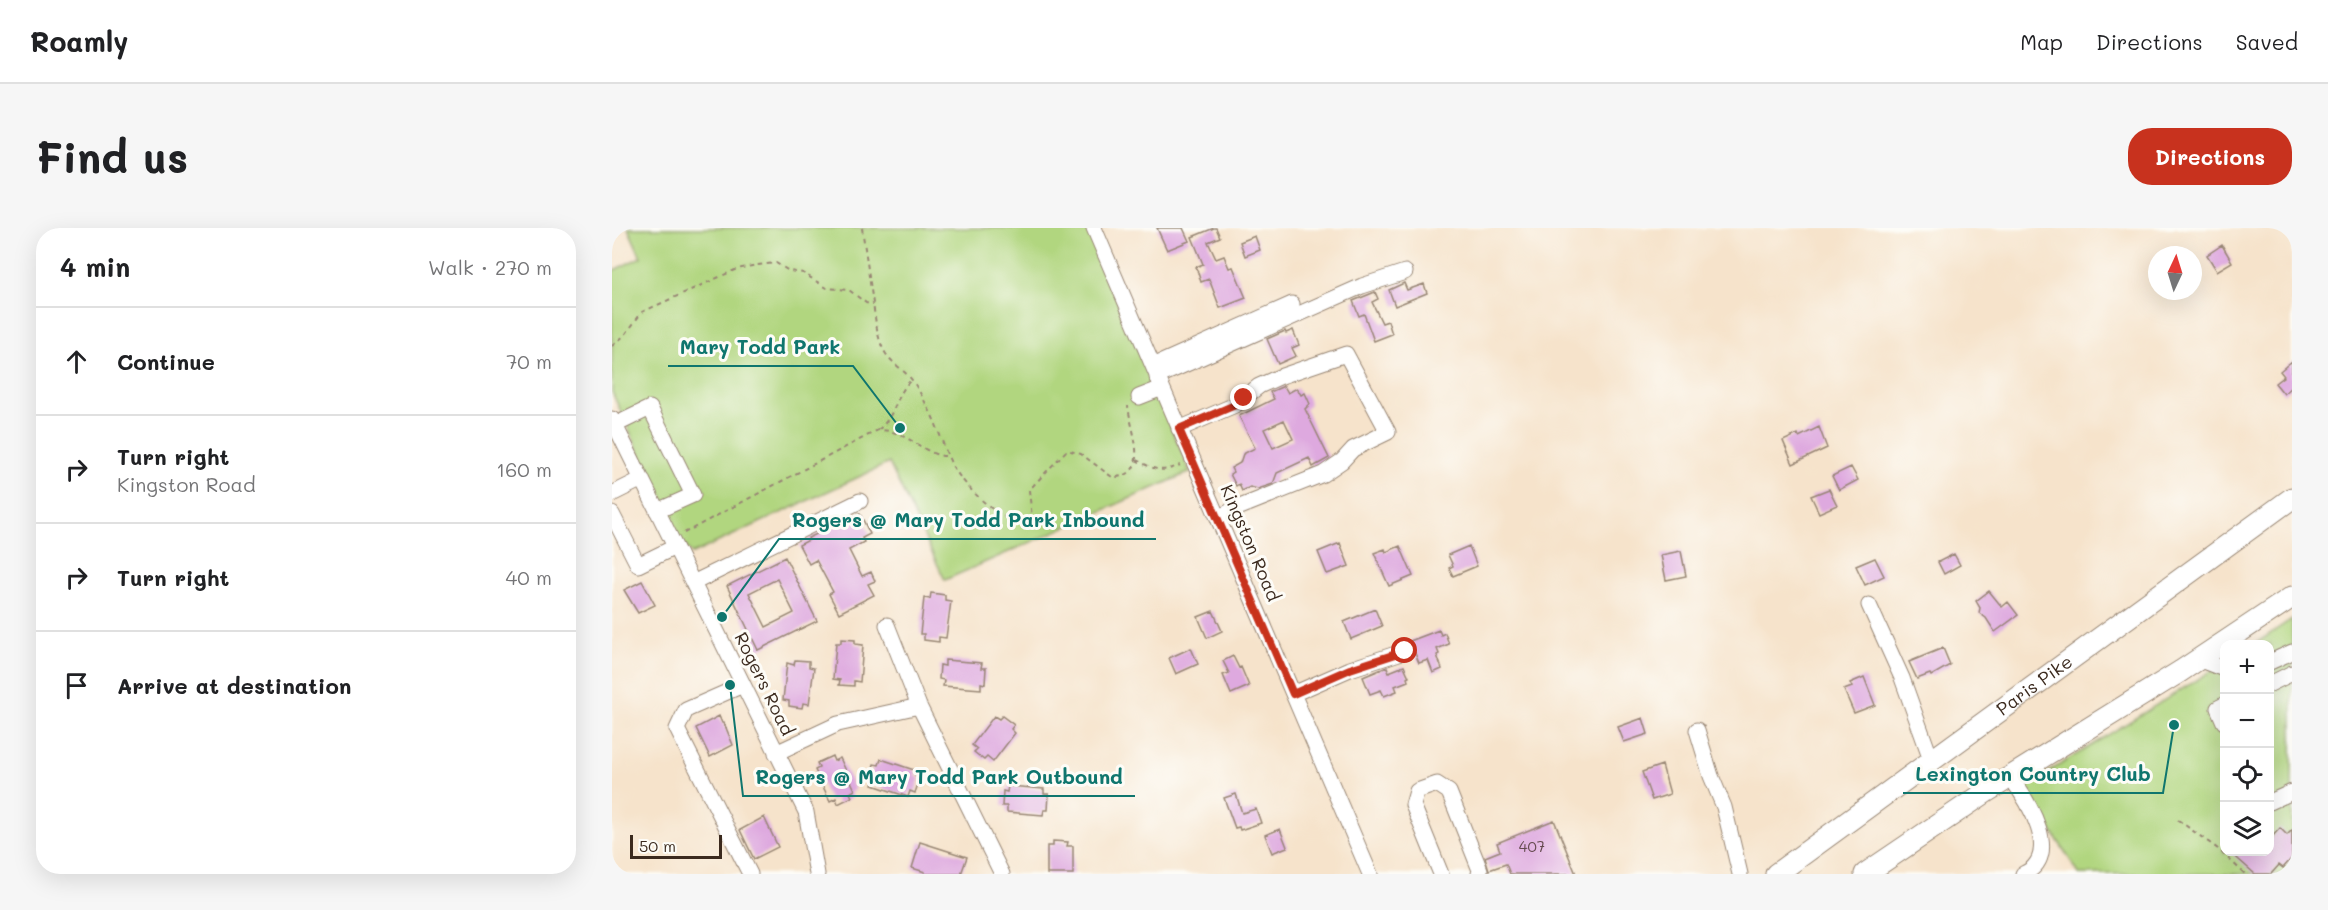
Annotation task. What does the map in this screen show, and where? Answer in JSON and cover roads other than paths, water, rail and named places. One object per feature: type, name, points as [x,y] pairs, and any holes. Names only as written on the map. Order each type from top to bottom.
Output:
[{"type":"highway","name":"Paris Pike","points":[[1776,874],[2292,498]]},
{"type":"highway","points":[[1865,874],[2010,777],[2292,597]]},
{"type":"street","name":"Kingston Road","points":[[1094,228],[1370,874]]},
{"type":"street","points":[[1157,377],[1362,286],[1406,272]]},
{"type":"street","points":[[1139,397],[1157,377],[1292,304]]},
{"type":"street","points":[[1179,429],[1235,405],[1259,386],[1279,377],[1346,354],[1388,432],[1353,449],[1342,461],[1323,474],[1218,518]]},
{"type":"street","points":[[613,422],[650,408],[693,495],[657,512]]},
{"type":"street","name":"Rogers Road","points":[[613,422],[657,512],[678,541],[693,583],[806,812],[817,874]]},
{"type":"street","points":[[612,494],[642,479]]},
{"type":"street","points":[[693,583],[860,501]]},
{"type":"street","points":[[612,514],[638,565],[678,541]]},
{"type":"street","points":[[1869,605],[1902,678],[1932,762]]},
{"type":"street","points":[[887,625],[919,706],[1002,874]]},
{"type":"street","points":[[1293,694],[1350,669],[1405,651]]},
{"type":"street","points":[[2274,660],[2292,652]]},
{"type":"street","points":[[2198,659],[2220,667]]},
{"type":"street","points":[[2274,682],[2292,673]]},
{"type":"street","points":[[743,685],[686,710],[677,729],[750,874]]},
{"type":"street","points":[[776,753],[838,724],[919,706]]},
{"type":"street","points":[[1697,730],[1711,776],[1724,807],[1740,874]]},
{"type":"street","points":[[2010,777],[2028,803],[2041,831],[2041,850],[2037,864],[2023,874]]},
{"type":"street","points":[[1441,874],[1413,805],[1417,791],[1437,784],[1449,792],[1480,870],[1479,874]]},
{"type":"street","points":[[2274,800],[2292,792]]},
{"type":"place","name":"Mary Todd Park","points":[[900,428]]},
{"type":"place","name":"Rogers @ Mary Todd Park Inbound","points":[[722,617]]},
{"type":"place","name":"Rogers @ Mary Todd Park Outbound","points":[[730,685]]},
{"type":"place","name":"Lexington Country Club","points":[[2174,725]]}]
